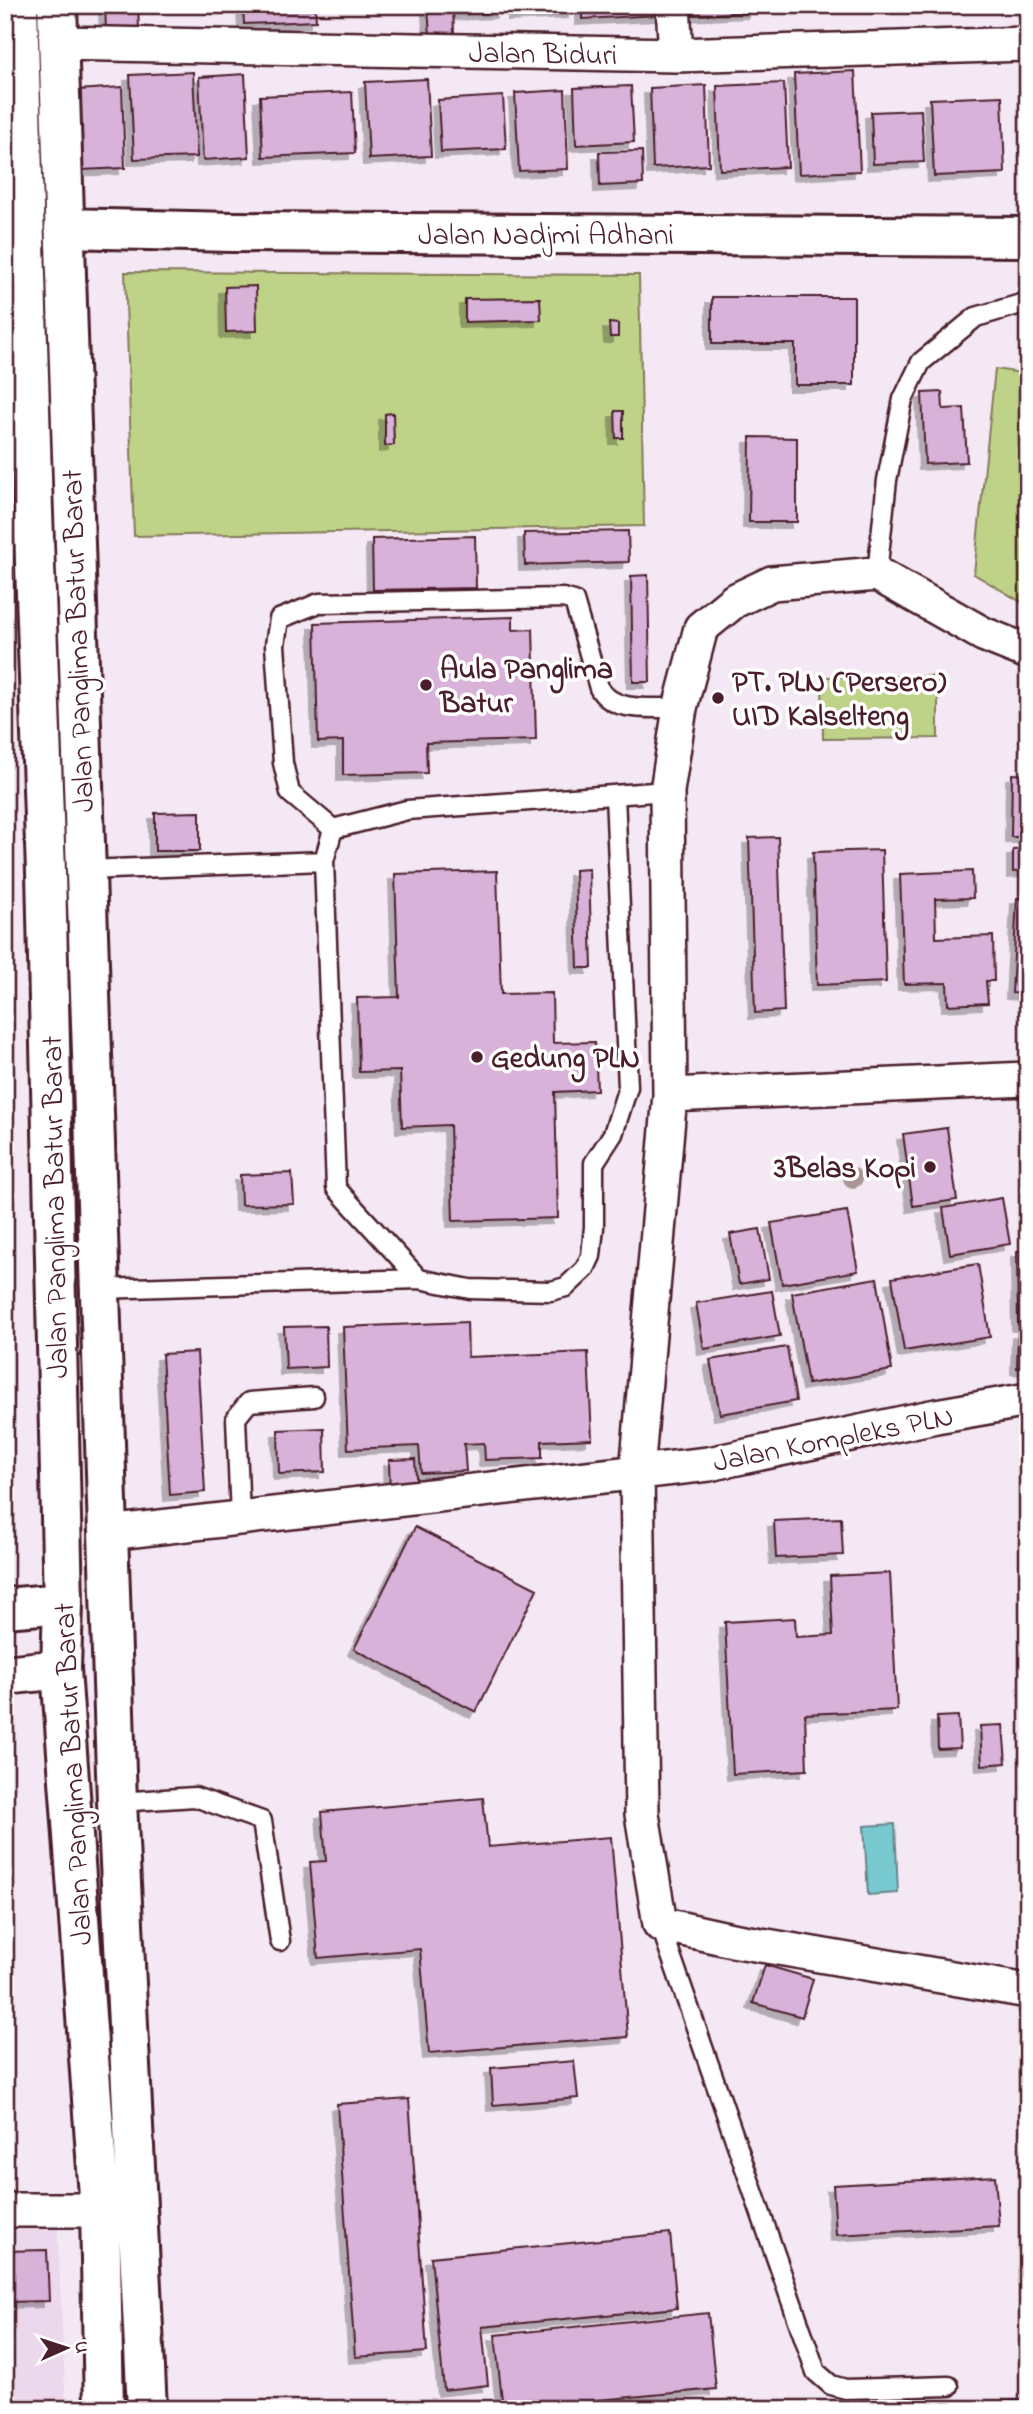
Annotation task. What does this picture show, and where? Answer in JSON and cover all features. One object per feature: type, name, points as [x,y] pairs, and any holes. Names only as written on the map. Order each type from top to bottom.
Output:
[{"type":"main road","name":"Jalan Panglima Batur Barat","points":[[57,5],[117,1802],[147,2409]]},
{"type":"main road","name":"Jalan Panglima Batur Barat","points":[[14,21],[15,208],[33,510],[46,872],[63,1603],[61,1669],[100,2210],[104,2409]]},
{"type":"main road","name":"Jalan Nadjmi Adhani","points":[[64,228],[232,232],[1028,237]]},
{"type":"main road","points":[[33,510],[73,510]]},
{"type":"main road","points":[[46,872],[85,870]]},
{"type":"main road","points":[[5,1608],[63,1603]]},
{"type":"main road","points":[[5,1675],[61,1669]]},
{"type":"street","points":[[673,5],[676,55]]},
{"type":"street","name":"Jalan Biduri","points":[[58,43],[676,55],[1028,44]]},
{"type":"street","points":[[1028,652],[983,634],[877,574],[772,583],[734,601],[701,628],[680,708],[667,790],[670,1094],[637,1472],[642,1814],[660,1924],[732,1940],[1028,1991]]},
{"type":"street","points":[[670,1094],[1028,1079]]},
{"type":"street","name":"Jalan Kompleks PLN","points":[[108,1534],[709,1464],[936,1416],[1028,1400]]},
{"type":"street","points":[[5,2210],[100,2210]]},
{"type":"lane","points":[[877,574],[887,480],[904,399],[921,362],[976,317],[1028,302]]},
{"type":"lane","points":[[333,829],[290,793],[283,763],[275,645],[279,620],[319,603],[564,598],[574,601],[580,614],[599,688],[605,698],[618,705],[680,708]]},
{"type":"lane","points":[[333,829],[407,810],[667,790]]},
{"type":"lane","points":[[100,1289],[419,1279],[470,1289],[551,1291],[566,1287],[585,1269],[591,1256],[594,1227],[594,1163],[613,1134],[628,1087],[615,795]]},
{"type":"lane","points":[[333,829],[324,860],[336,1188],[419,1279]]},
{"type":"lane","points":[[85,870],[324,860]]},
{"type":"lane","points":[[240,1518],[236,1418],[249,1402],[314,1397]]},
{"type":"lane","points":[[117,1802],[195,1797],[262,1821],[280,1941]]},
{"type":"lane","points":[[660,1924],[816,2372],[831,2385],[846,2389],[948,2386]]},
{"type":"shaded area","points":[[57,2219],[66,2409],[5,2409],[5,2221]]},
{"type":"green space","points":[[125,272],[639,275],[644,526],[134,536]]},
{"type":"green space","points":[[995,369],[1028,374],[1028,606],[974,574]]},
{"type":"green space","points":[[938,676],[938,738],[823,739],[822,677]]},
{"type":"water","points":[[895,1824],[898,1893],[868,1895],[864,1826]]},
{"type":"building","points":[[105,5],[138,5],[139,29],[106,31]]},
{"type":"building","points":[[243,5],[315,5],[316,21],[244,24]]},
{"type":"building","points":[[459,5],[501,5],[502,12],[460,14]]},
{"type":"building","points":[[514,5],[574,5],[574,12],[514,15]]},
{"type":"building","points":[[582,5],[660,5],[660,15],[582,19]]},
{"type":"building","points":[[692,5],[754,5],[754,12],[693,15]]},
{"type":"building","points":[[453,7],[454,33],[430,35],[428,9]]},
{"type":"building","points":[[855,71],[860,171],[799,174],[794,74]]},
{"type":"building","points":[[193,72],[197,157],[134,159],[130,75]]},
{"type":"building","points":[[245,74],[249,157],[203,160],[199,77]]},
{"type":"building","points":[[427,79],[431,156],[369,159],[365,82]]},
{"type":"building","points":[[784,83],[788,167],[720,170],[717,86]]},
{"type":"building","points":[[706,85],[709,165],[653,168],[650,88]]},
{"type":"building","points":[[631,86],[634,142],[576,145],[574,88]]},
{"type":"building","points":[[122,87],[125,168],[81,170],[78,90]]},
{"type":"building","points":[[565,90],[568,169],[519,171],[515,93]]},
{"type":"building","points":[[352,92],[355,153],[263,157],[260,96]]},
{"type":"building","points":[[503,96],[506,149],[441,152],[438,100]]},
{"type":"building","points":[[1002,96],[1005,173],[934,176],[930,99]]},
{"type":"building","points":[[921,110],[924,162],[873,164],[871,112]]},
{"type":"building","points":[[642,151],[643,184],[600,186],[599,152]]},
{"type":"building","points":[[256,286],[257,331],[226,332],[225,287]]},
{"type":"building","points":[[712,297],[854,297],[854,385],[795,385],[795,344],[712,344]]},
{"type":"building","points":[[540,298],[541,320],[465,322],[465,299]]},
{"type":"building","points":[[609,323],[618,324],[618,337],[610,337]]},
{"type":"building","points":[[942,392],[943,409],[964,408],[967,462],[925,464],[922,393]]},
{"type":"building","points":[[615,411],[623,411],[623,438],[616,438]]},
{"type":"building","points":[[393,413],[394,445],[385,446],[385,414]]},
{"type":"building","points":[[750,437],[797,438],[797,522],[749,522]]},
{"type":"building","points":[[628,531],[629,562],[525,565],[524,533]]},
{"type":"building","points":[[475,536],[476,588],[373,590],[372,539]]},
{"type":"building","points":[[648,575],[650,682],[633,682],[631,576]]},
{"type":"building","name":"Aula Panglima Batur","points":[[513,617],[513,630],[533,629],[536,740],[426,743],[427,773],[343,775],[343,741],[318,742],[315,623]]},
{"type":"building","points":[[1012,774],[1028,775],[1028,837],[1011,837]]},
{"type":"building","points":[[200,812],[200,851],[155,851],[155,813]]},
{"type":"building","points":[[778,837],[784,1011],[755,1013],[749,838]]},
{"type":"building","points":[[1028,849],[1028,871],[1013,872],[1013,850]]},
{"type":"building","points":[[882,850],[886,982],[817,985],[813,852]]},
{"type":"building","points":[[589,869],[592,968],[578,968],[575,870]]},
{"type":"building","name":"Gedung PLN","points":[[497,871],[501,994],[552,993],[553,1043],[595,1042],[597,1090],[555,1092],[558,1218],[453,1221],[450,1125],[402,1127],[400,1071],[359,1072],[357,998],[399,997],[395,874]]},
{"type":"building","points":[[972,871],[973,898],[935,899],[936,938],[993,936],[994,981],[986,981],[988,1003],[948,1005],[947,983],[904,984],[900,874]]},
{"type":"building","points":[[1017,898],[1028,898],[1028,994],[1012,993]]},
{"type":"building","name":"3Belas Kopi","points":[[947,1128],[957,1200],[913,1206],[903,1134]]},
{"type":"building","points":[[292,1173],[294,1204],[241,1205],[240,1175]]},
{"type":"building","points":[[1002,1198],[1010,1244],[950,1254],[943,1208]]},
{"type":"building","points":[[847,1211],[858,1271],[782,1284],[771,1223]]},
{"type":"building","points":[[760,1229],[769,1279],[739,1284],[730,1234]]},
{"type":"building","points":[[1017,1251],[1028,1251],[1028,1325],[1018,1325]]},
{"type":"building","points":[[978,1264],[990,1337],[904,1351],[892,1278]]},
{"type":"building","points":[[877,1278],[892,1370],[808,1384],[792,1293]]},
{"type":"building","points":[[772,1291],[780,1336],[704,1349],[696,1303]]},
{"type":"building","points":[[467,1322],[468,1357],[588,1352],[592,1439],[542,1441],[542,1458],[485,1460],[484,1443],[464,1444],[466,1471],[421,1473],[419,1446],[348,1449],[343,1327]]},
{"type":"building","points":[[326,1326],[327,1367],[286,1369],[284,1327]]},
{"type":"building","points":[[1018,1332],[1028,1333],[1028,1369],[1017,1368]]},
{"type":"building","points":[[787,1347],[796,1401],[720,1414],[710,1360]]},
{"type":"building","points":[[197,1352],[205,1492],[170,1495],[162,1354]]},
{"type":"building","points":[[324,1428],[325,1472],[279,1474],[278,1430]]},
{"type":"building","points":[[415,1459],[417,1493],[390,1493],[389,1460]]},
{"type":"building","points":[[841,1518],[843,1555],[776,1558],[774,1521]]},
{"type":"building","points":[[415,1527],[537,1589],[476,1712],[354,1649]]},
{"type":"building","points":[[890,1573],[897,1710],[805,1714],[807,1770],[733,1774],[725,1622],[795,1618],[796,1637],[833,1635],[830,1576]]},
{"type":"building","points":[[958,1716],[960,1748],[938,1749],[937,1717]]},
{"type":"building","points":[[1003,1725],[1006,1763],[982,1765],[980,1726]]},
{"type":"building","points":[[483,1798],[488,1847],[611,1837],[628,2037],[429,2053],[420,1949],[318,1958],[310,1862],[326,1861],[322,1812]]},
{"type":"building","points":[[765,1965],[813,1979],[802,2017],[753,2003]]},
{"type":"building","points":[[574,2061],[578,2098],[493,2105],[491,2068]]},
{"type":"building","points":[[409,2099],[427,2352],[355,2357],[337,2104]]},
{"type":"building","points":[[995,2176],[999,2226],[836,2235],[833,2185]]},
{"type":"building","points":[[670,2233],[677,2308],[482,2327],[488,2385],[444,2390],[431,2257]]},
{"type":"building","points":[[47,2250],[49,2301],[5,2302],[5,2251]]},
{"type":"building","points":[[708,2313],[716,2389],[503,2409],[495,2335]]},
{"type":"building","points":[[1023,2400],[1024,2409],[971,2409],[971,2404]]},
{"type":"place","name":"Aula Panglima Batur","points":[[426,685]]},
{"type":"place","name":"PT. PLN (Persero) UID Kalselteng","points":[[718,698]]},
{"type":"place","name":"Gedung PLN","points":[[477,1057]]},
{"type":"place","name":"3Belas Kopi","points":[[930,1167]]}]
